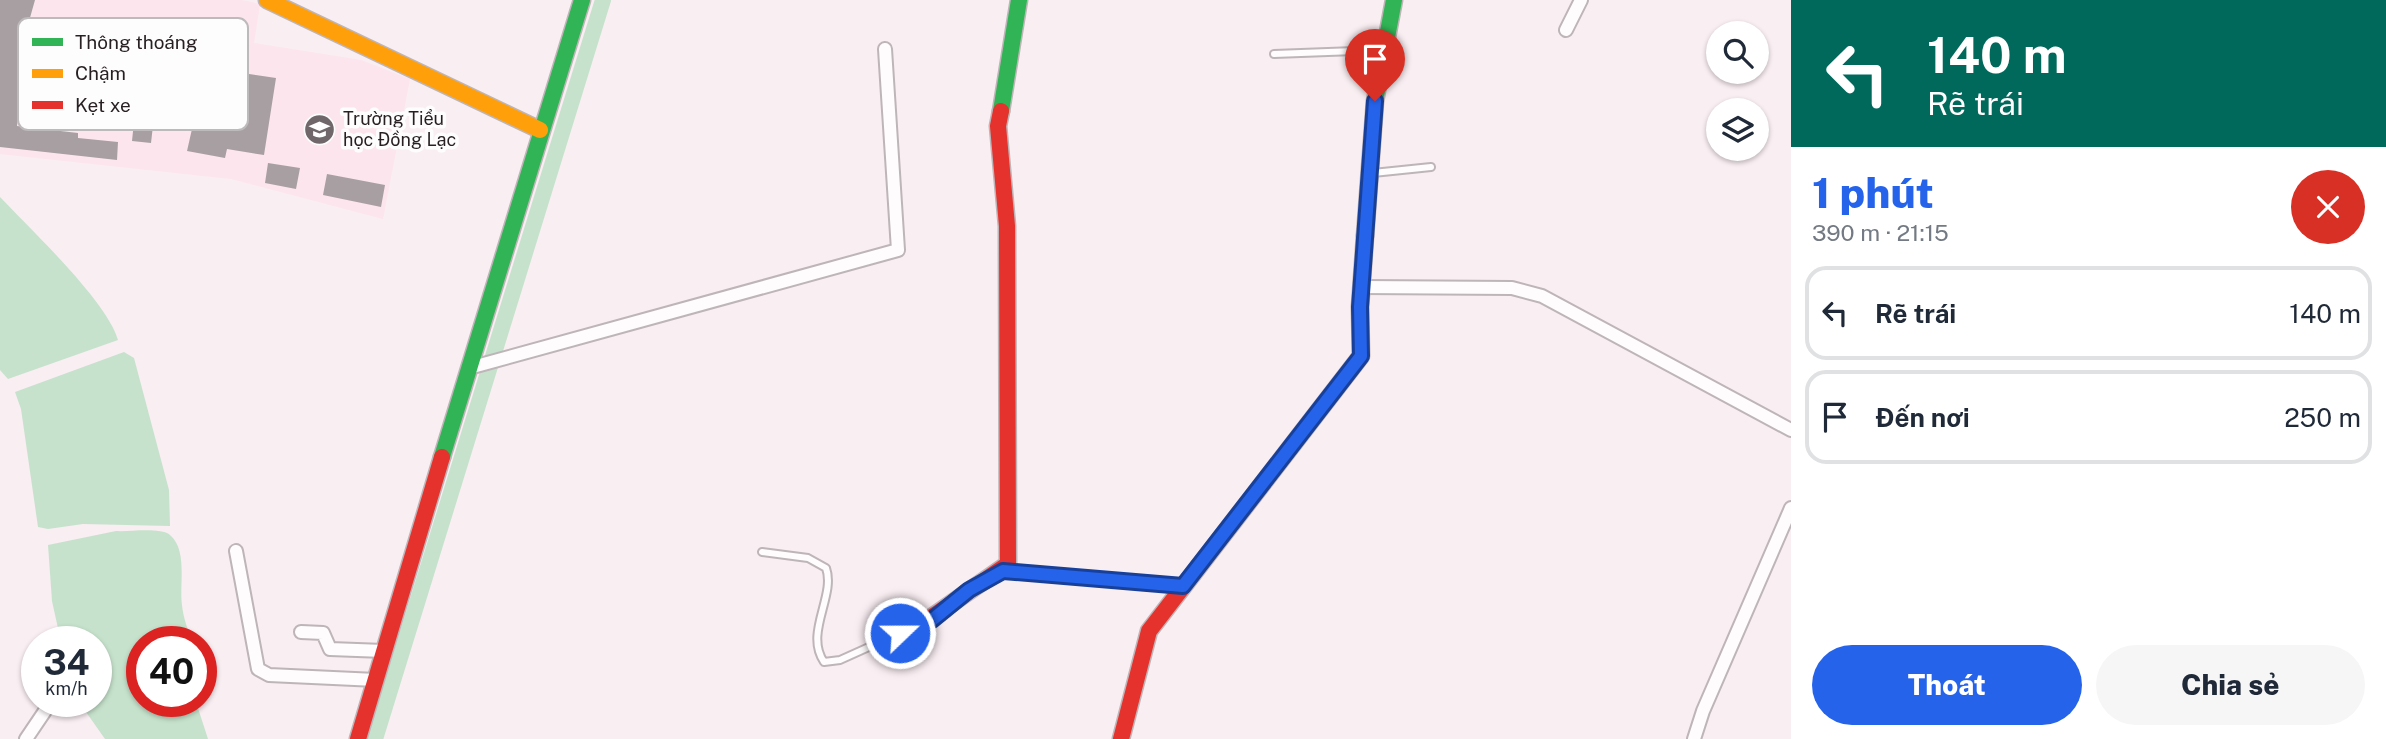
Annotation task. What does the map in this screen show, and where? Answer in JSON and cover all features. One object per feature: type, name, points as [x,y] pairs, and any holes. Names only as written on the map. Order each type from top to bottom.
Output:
[{"type":"street","points":[[267,0],[540,130]]},
{"type":"street","points":[[358,739],[540,130],[582,0]]},
{"type":"street","points":[[1003,571],[1009,552],[1007,226],[998,126],[1019,0]]},
{"type":"street","points":[[1121,739],[1149,631],[1361,356],[1362,287],[1375,101],[1394,0]]},
{"type":"street","points":[[1566,30],[1581,0]]},
{"type":"street","points":[[469,368],[898,250],[884,49]]},
{"type":"street","points":[[1362,287],[1512,288],[1542,296],[1791,430]]},
{"type":"street","points":[[1694,739],[1703,710],[1791,508]]},
{"type":"street","points":[[236,551],[258,669],[269,675],[376,680]]},
{"type":"street","points":[[900,633],[932,620],[969,590],[1003,571],[1183,586]]},
{"type":"street","points":[[301,632],[323,633],[330,649],[384,651]]},
{"type":"street","points":[[26,739],[41,717]]},
{"type":"lane","points":[[1274,54],[1384,50]]},
{"type":"lane","points":[[1370,173],[1430,167]]},
{"type":"lane","points":[[762,552],[808,558],[825,568],[828,580],[820,611],[819,646],[824,662],[840,660],[900,633]]},
{"type":"shaded area","points":[[0,0],[242,0],[260,4],[254,43],[361,60],[410,79],[383,219],[231,179],[0,154]]},
{"type":"shaded area","points":[[0,197],[84,286],[111,324],[118,340],[8,379],[0,370]]},
{"type":"shaded area","points":[[124,352],[134,358],[169,490],[170,526],[83,524],[48,529],[38,527],[21,409],[15,392]]},
{"type":"shaded area","points":[[144,530],[165,533],[176,542],[181,559],[181,597],[187,626],[126,626],[126,717],[201,717],[208,739],[105,739],[90,717],[112,717],[112,626],[57,626],[52,601],[48,545],[116,531]]},
{"type":"building","points":[[0,0],[35,0],[30,18],[18,18],[18,130],[78,133],[78,138],[118,142],[117,160],[0,147]]},
{"type":"building","points":[[248,74],[276,78],[264,155],[227,149],[225,158],[187,151],[192,130],[248,130]]},
{"type":"building","points":[[133,130],[152,130],[151,143],[132,141]]},
{"type":"building","points":[[268,163],[300,168],[296,189],[265,183]]},
{"type":"building","points":[[327,174],[385,185],[381,207],[323,195]]},
{"type":"waterway","points":[[375,739],[603,0]]},
{"type":"traffic: fast","points":[[442,457],[582,0]]},
{"type":"traffic: fast","points":[[1001,111],[1019,0]]},
{"type":"traffic: fast","points":[[1365,236],[1375,101],[1394,0]]},
{"type":"traffic: slow","points":[[267,0],[540,130]]},
{"type":"traffic: jam","points":[[900,633],[929,619],[1008,564],[1007,226],[998,126],[1001,111]]},
{"type":"traffic: jam","points":[[1121,739],[1149,631],[1361,356],[1360,307],[1365,236]]},
{"type":"traffic: jam","points":[[358,739],[442,457]]},
{"type":"place","name":"Trường Tiểu học Đồng Lạc","points":[[320,129]]},
{"type":"route","points":[[900,633],[932,620],[969,590],[1003,571],[1183,586],[1361,356],[1360,307],[1375,101]]}]
